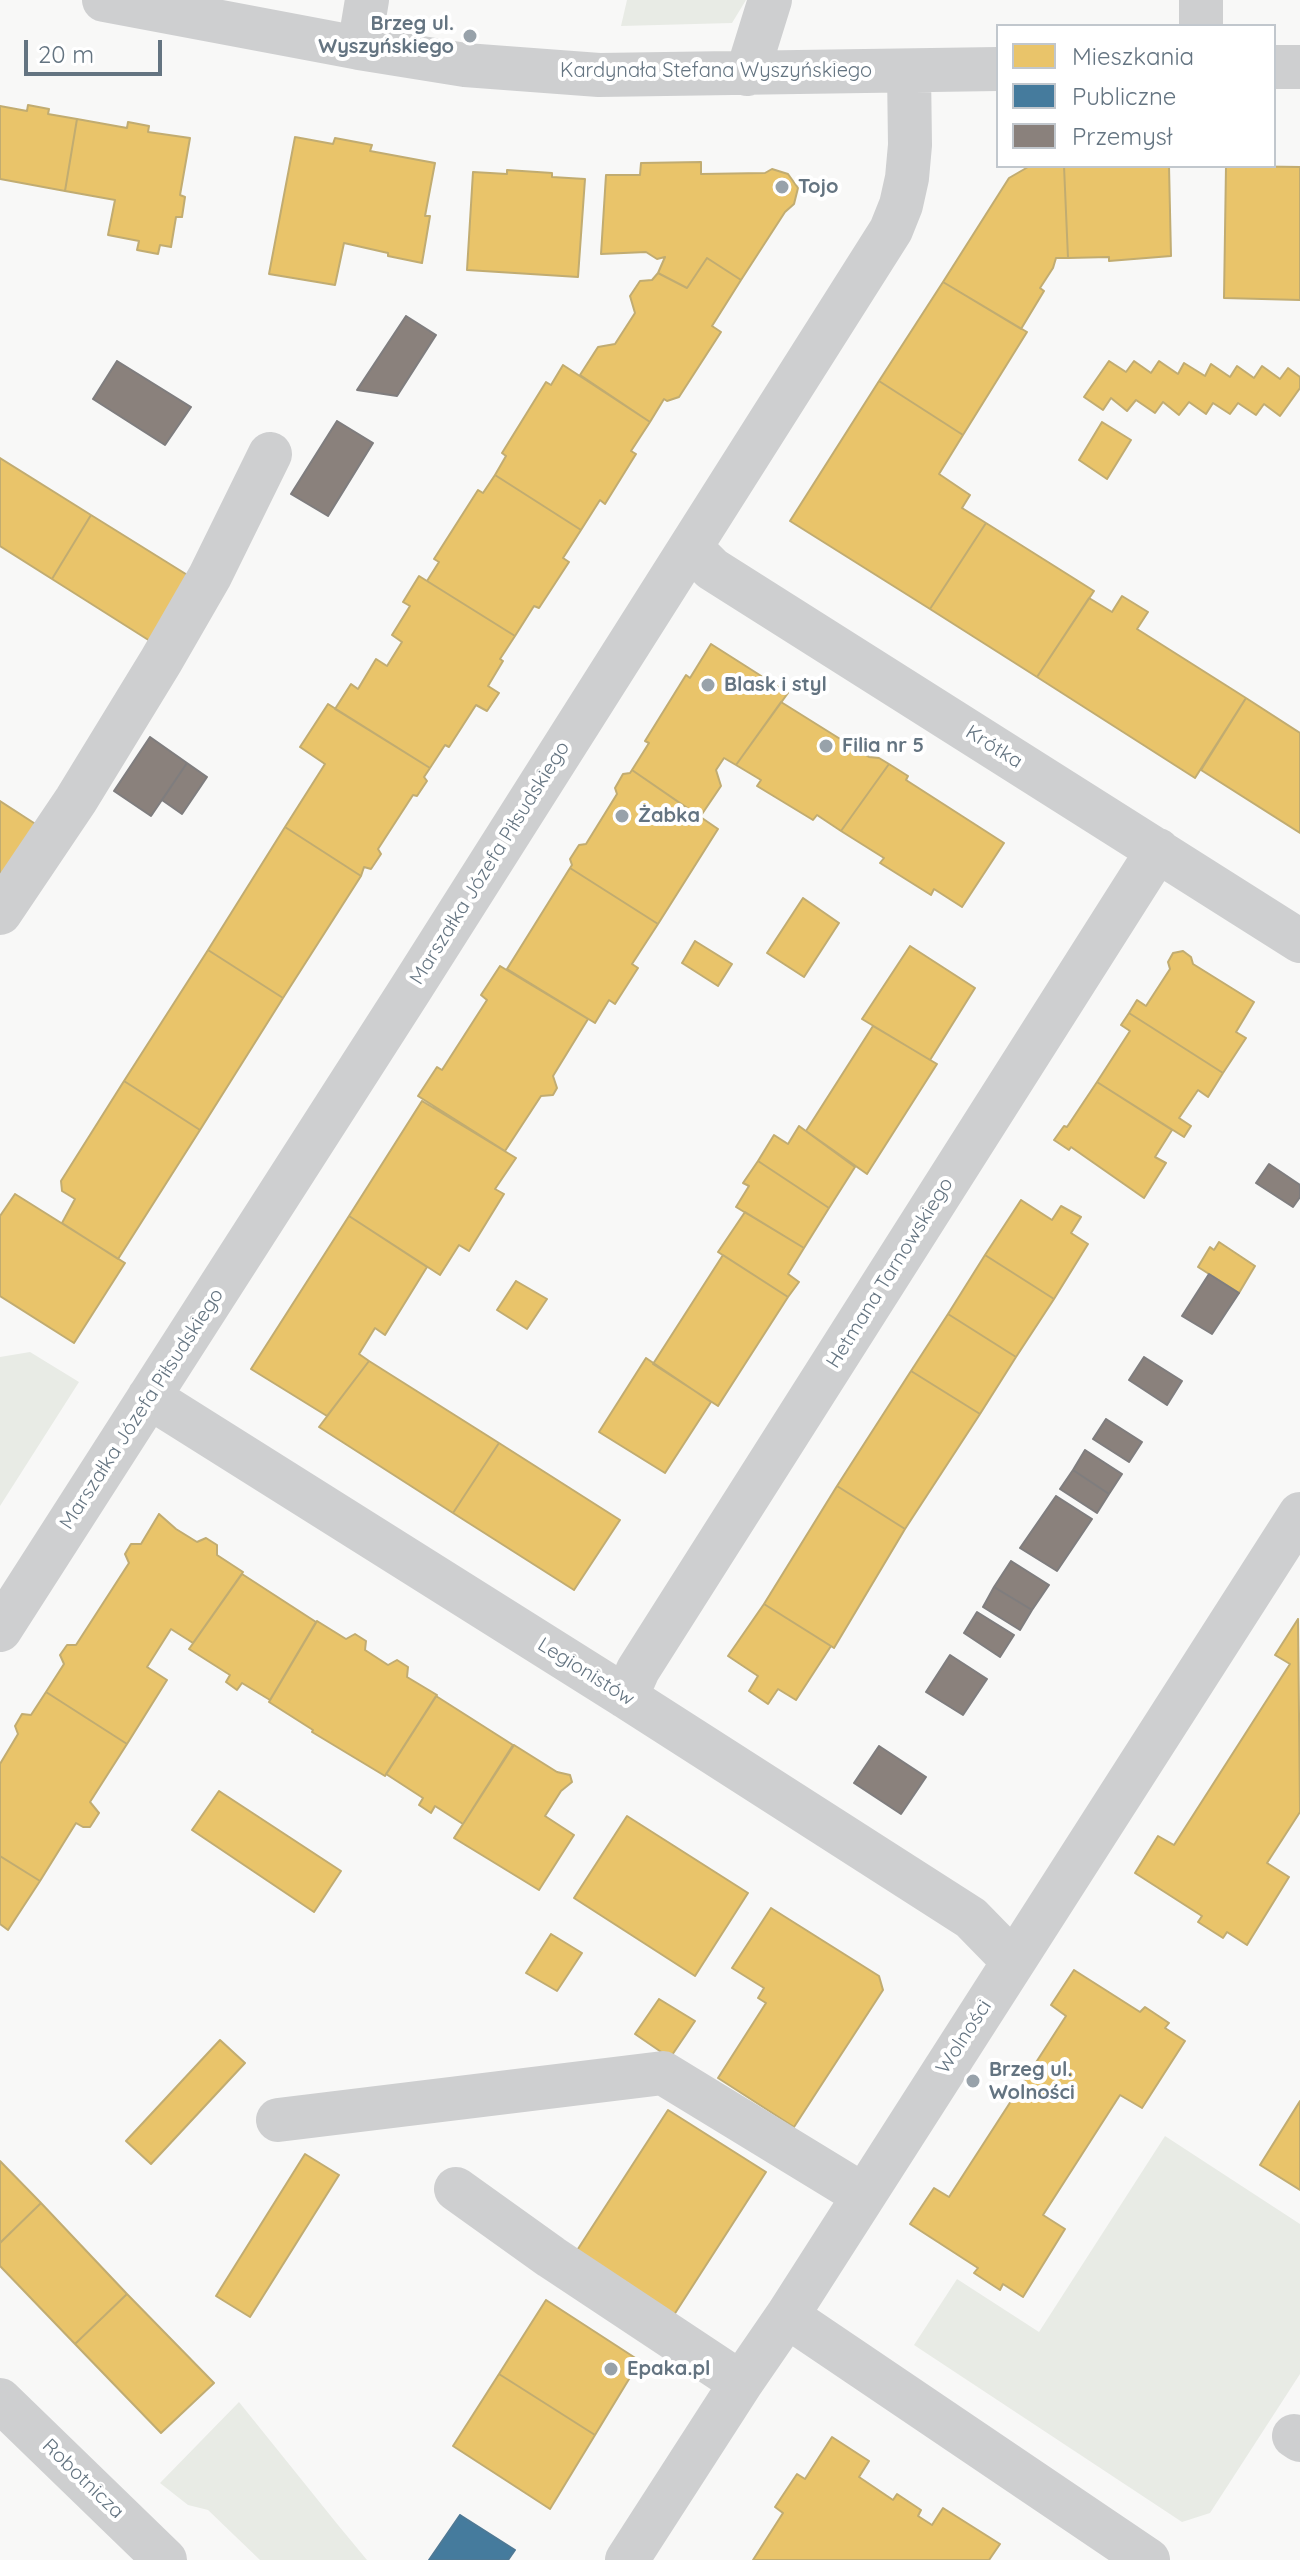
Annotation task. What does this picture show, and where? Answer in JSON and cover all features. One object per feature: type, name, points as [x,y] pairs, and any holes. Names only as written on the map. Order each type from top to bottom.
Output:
[{"type":"street","name":"Kardynała Stefana Wyszyńskiego","points":[[104,0],[465,65],[599,75],[996,69]]},
{"type":"street","points":[[359,48],[367,0]]},
{"type":"street","points":[[747,74],[770,0]]},
{"type":"street","points":[[1201,0],[1201,24]]},
{"type":"street","points":[[1276,67],[1300,67]]},
{"type":"street","name":"Marszałka Józefa Piłsudskiego","points":[[0,1630],[891,230],[907,178],[909,71]]},
{"type":"street","points":[[0,913],[76,800],[165,655],[221,555],[270,454]]},
{"type":"street","name":"Krótka","points":[[691,548],[712,569],[1300,941]]},
{"type":"street","name":"Hetmana Tarnowskiego","points":[[626,1697],[638,1670],[1158,850]]},
{"type":"street","name":"Legionistów","points":[[149,1397],[971,1918],[1013,1961]]},
{"type":"street","name":"Wolności","points":[[627,2560],[787,2316],[1300,1514]]},
{"type":"street","points":[[278,2120],[663,2073],[863,2195]]},
{"type":"street","points":[[456,2189],[551,2257],[741,2383]]},
{"type":"street","points":[[787,2316],[1148,2560]]},
{"type":"street","name":"Robotnicza","points":[[0,2400],[165,2560]]},
{"type":"shaded area","points":[[627,0],[746,0],[732,23],[621,26]]},
{"type":"shaded area","points":[[30,1352],[79,1382],[0,1506],[0,1357]]},
{"type":"shaded area","points":[[1165,2136],[1300,2224],[1300,2374],[1210,2513],[1182,2522],[914,2345],[957,2279],[1039,2332]]},
{"type":"shaded area","points":[[239,2402],[367,2560],[260,2560],[208,2510],[188,2505],[160,2483]]},
{"type":"building: Mieszkania","points":[[28,105],[49,109],[48,114],[77,119],[65,191],[0,179],[0,106],[27,111]]},
{"type":"building: Mieszkania","points":[[77,119],[127,128],[128,122],[149,126],[148,132],[190,138],[180,195],[185,197],[182,217],[176,217],[171,247],[160,245],[158,254],[137,250],[139,241],[108,235],[115,200],[65,191]]},
{"type":"building: Mieszkania","points":[[295,137],[333,144],[335,138],[372,145],[370,151],[435,163],[425,216],[430,216],[422,263],[344,243],[335,285],[269,274]]},
{"type":"building: Mieszkania","points":[[701,162],[701,174],[765,173],[772,169],[788,174],[798,188],[794,204],[785,212],[741,280],[707,258],[687,288],[658,273],[665,257],[657,259],[646,252],[601,254],[606,175],[640,175],[641,163]]},
{"type":"building: Mieszkania","points":[[1300,167],[1300,300],[1224,298],[1226,168]]},
{"type":"building: Mieszkania","points":[[1026,168],[1064,168],[1068,258],[1056,258],[1040,288],[1044,291],[1021,329],[943,282],[1009,178]]},
{"type":"building: Mieszkania","points":[[1064,168],[1169,168],[1171,256],[1109,261],[1109,257],[1068,258]]},
{"type":"building: Mieszkania","points":[[507,170],[585,179],[578,277],[467,270],[473,172],[507,174]]},
{"type":"building: Mieszkania","points":[[707,258],[741,280],[712,326],[721,332],[679,397],[664,399],[650,422],[580,375],[598,347],[615,344],[635,313],[630,296],[640,281],[652,280],[658,273],[687,288]]},
{"type":"building: Mieszkania","points":[[943,282],[1027,332],[963,435],[879,381]]},
{"type":"building: Mieszkania","points":[[1109,361],[1126,372],[1134,361],[1151,373],[1159,361],[1178,374],[1184,363],[1205,376],[1211,364],[1230,377],[1237,366],[1254,378],[1262,366],[1280,379],[1288,368],[1300,377],[1300,388],[1280,416],[1264,404],[1256,415],[1238,403],[1230,414],[1213,403],[1206,414],[1189,402],[1179,415],[1163,402],[1155,413],[1136,400],[1127,411],[1111,398],[1103,410],[1084,397]]},
{"type":"building: Mieszkania","points":[[563,365],[650,422],[631,451],[636,454],[605,504],[600,500],[581,530],[495,475],[506,456],[502,453],[546,382],[551,385]]},
{"type":"building: Mieszkania","points":[[879,381],[963,435],[939,474],[970,495],[962,508],[986,523],[930,609],[790,521]]},
{"type":"building: Mieszkania","points":[[1102,422],[1131,440],[1107,479],[1079,460]]},
{"type":"building: Mieszkania","points":[[0,458],[91,515],[52,579],[0,546]]},
{"type":"building: Mieszkania","points":[[495,475],[581,530],[563,558],[569,562],[539,608],[534,606],[515,636],[427,581],[439,562],[434,559],[478,490],[483,493]]},
{"type":"building: Mieszkania","points":[[91,515],[189,576],[150,641],[52,579]]},
{"type":"building: Mieszkania","points":[[986,523],[1094,591],[1037,677],[930,609]]},
{"type":"building: Mieszkania","points":[[419,576],[515,636],[488,686],[499,693],[487,711],[476,705],[449,747],[445,745],[430,768],[335,709],[351,684],[358,689],[376,659],[387,666],[402,642],[392,635],[410,606],[403,602]]},
{"type":"building: Mieszkania","points":[[1122,596],[1148,612],[1137,629],[1246,698],[1195,778],[1037,677],[1089,598],[1112,612]]},
{"type":"building: Mieszkania","points":[[711,644],[788,693],[736,765],[724,758],[716,770],[721,786],[700,817],[632,770],[649,743],[645,741],[686,675],[690,678]]},
{"type":"building: Mieszkania","points":[[1246,698],[1300,733],[1300,833],[1201,770]]},
{"type":"building: Mieszkania","points":[[781,702],[869,757],[889,764],[841,831],[817,815],[813,820],[757,786],[761,780],[736,765]]},
{"type":"building: Mieszkania","points":[[328,704],[430,768],[424,777],[427,781],[417,796],[413,795],[378,849],[381,854],[371,869],[364,867],[361,876],[285,827],[325,764],[300,747]]},
{"type":"building: Mieszkania","points":[[889,764],[908,776],[906,780],[1004,843],[962,907],[934,889],[931,895],[880,863],[884,858],[841,831]]},
{"type":"building: Mieszkania","points":[[632,770],[718,829],[658,924],[570,868],[570,859],[579,845],[586,844],[617,794],[615,788],[623,774]]},
{"type":"building: Mieszkania","points":[[0,801],[37,825],[0,880]]},
{"type":"building: Mieszkania","points":[[285,827],[361,876],[283,998],[208,950]]},
{"type":"building: Mieszkania","points":[[570,868],[658,924],[632,964],[638,968],[615,1004],[609,1000],[595,1023],[507,969]]},
{"type":"building: Mieszkania","points":[[803,898],[839,923],[804,977],[767,953]]},
{"type":"building: Mieszkania","points":[[695,941],[732,964],[718,986],[682,963]]},
{"type":"building: Mieszkania","points":[[910,946],[975,988],[930,1060],[862,1019]]},
{"type":"building: Mieszkania","points":[[208,950],[283,998],[200,1130],[124,1081]]},
{"type":"building: Mieszkania","points":[[1183,951],[1191,957],[1193,964],[1254,1002],[1236,1032],[1246,1038],[1223,1073],[1129,1013],[1137,1000],[1146,1006],[1170,969],[1168,962],[1173,953]]},
{"type":"building: Mieszkania","points":[[500,966],[588,1019],[553,1076],[557,1088],[553,1095],[541,1096],[505,1151],[418,1096],[437,1067],[442,1070],[487,1000],[481,995]]},
{"type":"building: Mieszkania","points":[[1129,1013],[1223,1073],[1208,1097],[1198,1090],[1179,1118],[1191,1126],[1184,1137],[1097,1082],[1130,1031],[1121,1025]]},
{"type":"building: Mieszkania","points":[[873,1026],[937,1064],[867,1174],[806,1131]]},
{"type":"building: Mieszkania","points":[[124,1081],[200,1130],[118,1259],[62,1223],[75,1199],[62,1191],[61,1181]]},
{"type":"building: Mieszkania","points":[[1097,1082],[1172,1130],[1155,1157],[1166,1163],[1144,1198],[1071,1147],[1069,1150],[1054,1140],[1064,1126],[1067,1127]]},
{"type":"building: Mieszkania","points":[[422,1101],[516,1158],[495,1189],[504,1194],[469,1251],[459,1245],[440,1275],[349,1216]]},
{"type":"building: Mieszkania","points":[[799,1126],[855,1167],[829,1208],[758,1161],[774,1135],[788,1144]]},
{"type":"building: Mieszkania","points":[[758,1161],[829,1208],[804,1248],[736,1207],[749,1186],[743,1183]]},
{"type":"building: Mieszkania","points":[[15,1194],[125,1263],[74,1343],[0,1296],[0,1216]]},
{"type":"building: Mieszkania","points":[[1021,1200],[1052,1220],[1061,1206],[1081,1217],[1071,1233],[1088,1244],[1054,1299],[985,1255]]},
{"type":"building: Mieszkania","points":[[745,1212],[804,1248],[788,1274],[799,1282],[788,1297],[718,1252]]},
{"type":"building: Mieszkania","points":[[349,1216],[427,1267],[385,1335],[375,1328],[359,1354],[369,1361],[327,1416],[251,1369]]},
{"type":"building: Mieszkania","points":[[1219,1242],[1255,1266],[1239,1293],[1198,1267],[1210,1247],[1214,1250]]},
{"type":"building: Mieszkania","points":[[723,1255],[788,1297],[718,1406],[653,1364]]},
{"type":"building: Mieszkania","points":[[985,1255],[1054,1299],[1016,1357],[948,1314]]},
{"type":"building: Mieszkania","points":[[516,1281],[547,1299],[527,1329],[497,1310]]},
{"type":"building: Mieszkania","points":[[948,1314],[1016,1357],[980,1414],[911,1371]]},
{"type":"building: Mieszkania","points":[[646,1358],[711,1402],[665,1473],[599,1432]]},
{"type":"building: Mieszkania","points":[[369,1361],[499,1443],[453,1513],[319,1427]]},
{"type":"building: Mieszkania","points":[[911,1371],[980,1414],[905,1529],[837,1486]]},
{"type":"building: Mieszkania","points":[[499,1443],[620,1520],[574,1590],[453,1513]]},
{"type":"building: Mieszkania","points":[[837,1486],[905,1529],[834,1648],[764,1604]]},
{"type":"building: Mieszkania","points":[[159,1514],[197,1542],[206,1538],[217,1545],[217,1555],[243,1572],[193,1643],[171,1629],[147,1667],[167,1680],[127,1744],[46,1692],[64,1664],[60,1655],[67,1645],[76,1645],[129,1563],[125,1554],[131,1544],[141,1544]]},
{"type":"building: Mieszkania","points":[[242,1574],[316,1622],[270,1700],[242,1683],[237,1690],[226,1682],[230,1675],[189,1649]]},
{"type":"building: Mieszkania","points":[[764,1604],[831,1646],[796,1700],[778,1689],[768,1704],[749,1691],[758,1676],[728,1656]]},
{"type":"building: Mieszkania","points":[[1298,1619],[1300,1812],[1267,1863],[1289,1877],[1247,1945],[1227,1932],[1223,1938],[1198,1922],[1202,1916],[1135,1873],[1158,1836],[1174,1845],[1290,1664],[1275,1655]]},
{"type":"building: Mieszkania","points":[[317,1621],[346,1639],[355,1634],[366,1641],[365,1650],[388,1665],[397,1660],[408,1667],[407,1677],[437,1695],[385,1776],[269,1702]]},
{"type":"building: Mieszkania","points":[[46,1692],[127,1744],[90,1802],[99,1813],[90,1827],[76,1823],[40,1881],[0,1856],[0,1764],[18,1734],[15,1726],[22,1714],[31,1715]]},
{"type":"building: Mieszkania","points":[[436,1696],[513,1745],[463,1824],[435,1806],[431,1813],[419,1805],[423,1798],[386,1774]]},
{"type":"building: Mieszkania","points":[[514,1745],[557,1772],[570,1775],[572,1782],[561,1791],[545,1816],[574,1835],[539,1890],[454,1838]]},
{"type":"building: Mieszkania","points":[[219,1791],[341,1871],[314,1912],[192,1830]]},
{"type":"building: Mieszkania","points":[[627,1816],[748,1893],[695,1976],[574,1898]]},
{"type":"building: Mieszkania","points":[[0,1856],[40,1881],[8,1930],[0,1924]]},
{"type":"building: Mieszkania","points":[[771,1908],[879,1976],[883,1990],[794,2127],[718,2078],[766,2003],[758,1998],[764,1988],[732,1968]]},
{"type":"building: Mieszkania","points":[[551,1934],[582,1953],[557,1991],[526,1973]]},
{"type":"building: Mieszkania","points":[[1074,1970],[1140,2012],[1145,2007],[1169,2023],[1165,2028],[1185,2041],[1142,2108],[1120,2095],[1043,2215],[1065,2229],[1023,2297],[1003,2284],[1000,2290],[974,2273],[978,2268],[910,2224],[934,2188],[949,2197],[1066,2016],[1051,2005]]},
{"type":"building: Mieszkania","points":[[659,1999],[695,2021],[670,2058],[635,2034]]},
{"type":"building: Mieszkania","points":[[220,2040],[245,2063],[151,2164],[126,2141]]},
{"type":"building: Mieszkania","points":[[1300,2101],[1300,2190],[1260,2165]]},
{"type":"building: Mieszkania","points":[[668,2110],[766,2172],[672,2318],[574,2255]]},
{"type":"building: Mieszkania","points":[[305,2154],[339,2175],[250,2317],[216,2296]]},
{"type":"building: Mieszkania","points":[[0,2161],[41,2203],[0,2243]]},
{"type":"building: Mieszkania","points":[[41,2203],[127,2294],[75,2344],[0,2266],[0,2243]]},
{"type":"building: Mieszkania","points":[[127,2294],[214,2383],[161,2433],[75,2344]]},
{"type":"building: Mieszkania","points":[[546,2300],[640,2361],[595,2435],[499,2374]]},
{"type":"building: Mieszkania","points":[[499,2374],[595,2435],[550,2509],[453,2446]]},
{"type":"building: Mieszkania","points":[[832,2437],[869,2461],[859,2477],[893,2500],[897,2494],[921,2510],[918,2516],[932,2525],[943,2508],[1000,2544],[989,2560],[753,2560],[783,2513],[775,2507],[797,2474],[805,2479]]},
{"type":"building: Publiczne","points":[[460,2515],[515,2550],[508,2560],[429,2560]]},
{"type":"building: Przemysł","points":[[406,316],[436,335],[397,396],[357,390]]},
{"type":"building: Przemysł","points":[[117,361],[191,407],[165,445],[93,399]]},
{"type":"building: Przemysł","points":[[337,421],[373,443],[328,516],[291,494]]},
{"type":"building: Przemysł","points":[[150,737],[187,763],[151,816],[114,791]]},
{"type":"building: Przemysł","points":[[187,763],[207,777],[182,814],[162,800]]},
{"type":"building: Przemysł","points":[[1269,1164],[1300,1185],[1300,1197],[1293,1207],[1256,1183]]},
{"type":"building: Przemysł","points":[[1209,1274],[1239,1293],[1212,1334],[1182,1316]]},
{"type":"building: Przemysł","points":[[1144,1357],[1182,1381],[1167,1405],[1129,1380]]},
{"type":"building: Przemysł","points":[[1106,1419],[1142,1442],[1129,1462],[1093,1439]]},
{"type":"building: Przemysł","points":[[1085,1450],[1122,1474],[1109,1494],[1073,1470]]},
{"type":"building: Przemysł","points":[[1073,1470],[1109,1494],[1097,1513],[1060,1489]]},
{"type":"building: Przemysł","points":[[1056,1496],[1092,1519],[1057,1571],[1020,1548]]},
{"type":"building: Przemysł","points":[[1011,1561],[1049,1585],[1032,1610],[994,1587]]},
{"type":"building: Przemysł","points":[[994,1587],[1032,1610],[1020,1630],[983,1607]]},
{"type":"building: Przemysł","points":[[977,1612],[1014,1635],[1000,1657],[964,1633]]},
{"type":"building: Przemysł","points":[[950,1655],[987,1679],[963,1715],[926,1692]]},
{"type":"building: Przemysł","points":[[879,1746],[926,1777],[901,1814],[854,1783]]},
{"type":"place","name":"Brzeg ul. Wyszyńskiego","points":[[470,36]]},
{"type":"place","name":"Tojo","points":[[782,187]]},
{"type":"place","name":"Blask i styl","points":[[708,685]]},
{"type":"place","name":"Filia nr 5","points":[[826,746]]},
{"type":"place","name":"Żabka","points":[[622,816]]},
{"type":"place","name":"Brzeg ul. Wolności","points":[[973,2081]]},
{"type":"place","name":"Epaka.pl","points":[[611,2369]]}]
